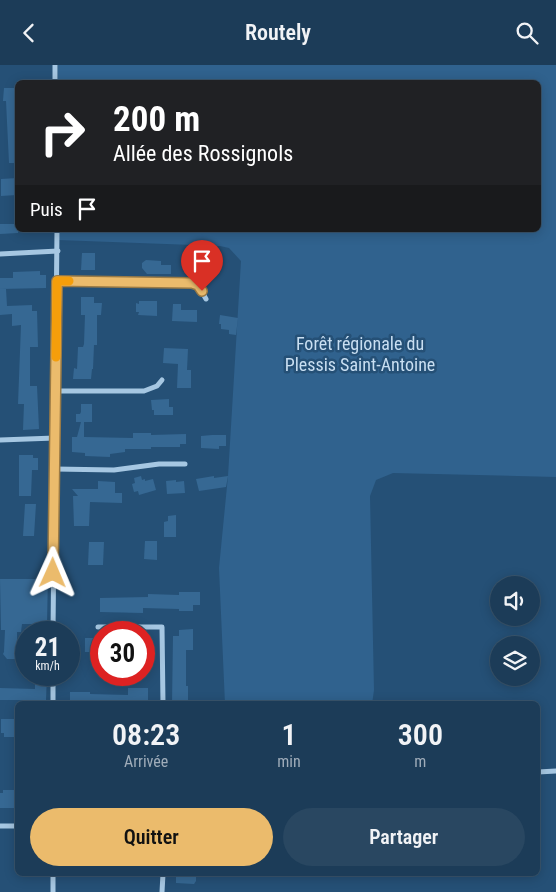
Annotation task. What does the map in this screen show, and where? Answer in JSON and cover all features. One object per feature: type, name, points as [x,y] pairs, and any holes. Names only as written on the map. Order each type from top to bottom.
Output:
[{"type":"street","points":[[55,65],[55,80]]},
{"type":"street","points":[[53,621],[57,232]]},
{"type":"street","points":[[0,254],[58,251]]},
{"type":"street","points":[[57,281],[192,283],[198,285],[206,299]]},
{"type":"street","points":[[56,391],[144,391],[157,386],[162,380]]},
{"type":"street","points":[[0,440],[55,438]]},
{"type":"street","points":[[55,469],[114,470],[159,464],[185,464]]},
{"type":"street","points":[[155,627],[162,627],[163,701]]},
{"type":"street","points":[[54,686],[54,701]]},
{"type":"street","points":[[540,772],[556,771]]},
{"type":"street","points":[[0,826],[15,826]]},
{"type":"street","points":[[53,876],[53,892]]},
{"type":"street","points":[[162,892],[163,876]]},
{"type":"green space","name":"Forêt régionale du Plessis Saint-Antoine","points":[[58,65],[556,65],[556,477],[393,473],[376,480],[370,496],[374,690],[372,701],[225,701],[219,568],[228,476],[241,261],[229,248],[220,246],[58,240],[58,232],[541,232],[541,80],[58,80]]},
{"type":"building","points":[[4,88],[15,88],[15,163],[9,163],[6,101],[3,101]]},
{"type":"building","points":[[15,178],[15,195],[1,196],[1,179]]},
{"type":"building","points":[[0,224],[15,224],[15,232],[18,232],[18,233],[0,234]]},
{"type":"building","points":[[82,253],[95,253],[95,270],[81,270]]},
{"type":"building","points":[[185,253],[197,253],[197,271],[184,271]]},
{"type":"building","points":[[146,260],[161,261],[161,265],[171,265],[171,274],[147,274],[142,268],[142,263]]},
{"type":"building","points":[[40,271],[40,275],[46,275],[46,288],[0,289],[0,278],[13,278],[13,272]]},
{"type":"building","points":[[0,289],[6,289],[7,306],[32,305],[32,311],[37,311],[38,347],[30,347],[30,386],[37,386],[39,429],[23,430],[24,404],[18,404],[21,325],[12,326],[12,314],[0,315]]},
{"type":"building","points":[[81,297],[94,297],[94,303],[102,303],[101,315],[97,315],[97,345],[94,345],[91,379],[73,379],[74,368],[77,369],[78,347],[83,347],[84,344],[85,315],[81,315]]},
{"type":"building","points":[[139,301],[157,301],[157,316],[138,315],[136,303],[139,304]]},
{"type":"building","points":[[173,304],[181,304],[181,310],[197,310],[197,322],[172,321]]},
{"type":"building","points":[[220,315],[238,318],[236,335],[229,334],[229,330],[221,329],[221,324],[219,324]]},
{"type":"building","points":[[164,348],[188,349],[187,370],[191,370],[191,388],[177,388],[178,364],[163,363]]},
{"type":"building","points":[[169,399],[169,407],[173,407],[173,415],[154,415],[151,400]]},
{"type":"building","points":[[81,404],[92,404],[92,422],[84,422],[84,437],[133,438],[133,433],[151,433],[151,435],[186,434],[186,444],[180,444],[180,447],[125,449],[125,452],[110,454],[110,457],[85,456],[85,453],[72,452],[72,437],[77,437],[81,422],[76,422],[76,414],[81,412]]},
{"type":"building","points":[[226,435],[226,446],[219,446],[219,449],[201,448],[201,436]]},
{"type":"building","points":[[19,455],[33,455],[33,458],[38,458],[38,470],[32,470],[31,496],[19,496]]},
{"type":"building","points":[[141,476],[142,480],[145,479],[145,481],[153,479],[156,490],[139,495],[138,491],[134,492],[132,484],[135,483],[134,478]]},
{"type":"building","points":[[214,476],[214,478],[228,476],[226,487],[199,491],[196,479]]},
{"type":"building","points":[[176,480],[176,482],[184,481],[185,493],[167,494],[166,481]]},
{"type":"building","points":[[98,481],[115,482],[115,493],[122,493],[122,503],[90,502],[89,526],[74,526],[73,496],[78,496],[72,489],[98,489]]},
{"type":"building","points":[[25,504],[36,504],[34,536],[23,536]]},
{"type":"building","points":[[176,515],[176,537],[164,537],[164,522],[168,521],[168,516]]},
{"type":"building","points":[[145,541],[157,541],[157,560],[144,559]]},
{"type":"building","points":[[89,542],[104,542],[103,565],[88,565]]},
{"type":"building","points":[[39,575],[48,575],[47,621],[15,621],[15,659],[7,659],[3,654],[5,630],[1,630],[0,579],[39,579]]},
{"type":"building","points":[[179,592],[200,592],[200,605],[193,605],[193,611],[143,608],[143,613],[100,612],[100,598],[148,597],[148,594],[179,595]]},
{"type":"building","points":[[193,629],[193,650],[186,650],[188,701],[172,701],[173,636],[179,636],[179,630]]},
{"type":"building","points":[[85,638],[90,638],[90,652],[85,652]]},
{"type":"building","points":[[35,686],[47,686],[46,700],[0,700],[0,688],[35,689]]},
{"type":"building","points":[[128,688],[148,688],[148,701],[70,701],[70,692],[128,695]]},
{"type":"building","points":[[1,719],[15,719],[15,737],[4,737],[4,733],[1,733]]},
{"type":"building","points":[[3,790],[15,790],[15,808],[0,808],[0,793],[3,793]]},
{"type":"building","points":[[176,876],[196,876],[194,884],[176,883]]},
{"type":"slow traffic","points":[[56,357],[57,281],[69,281]]},
{"type":"route","points":[[53,573],[57,281],[192,283],[198,285],[202,291]]}]
